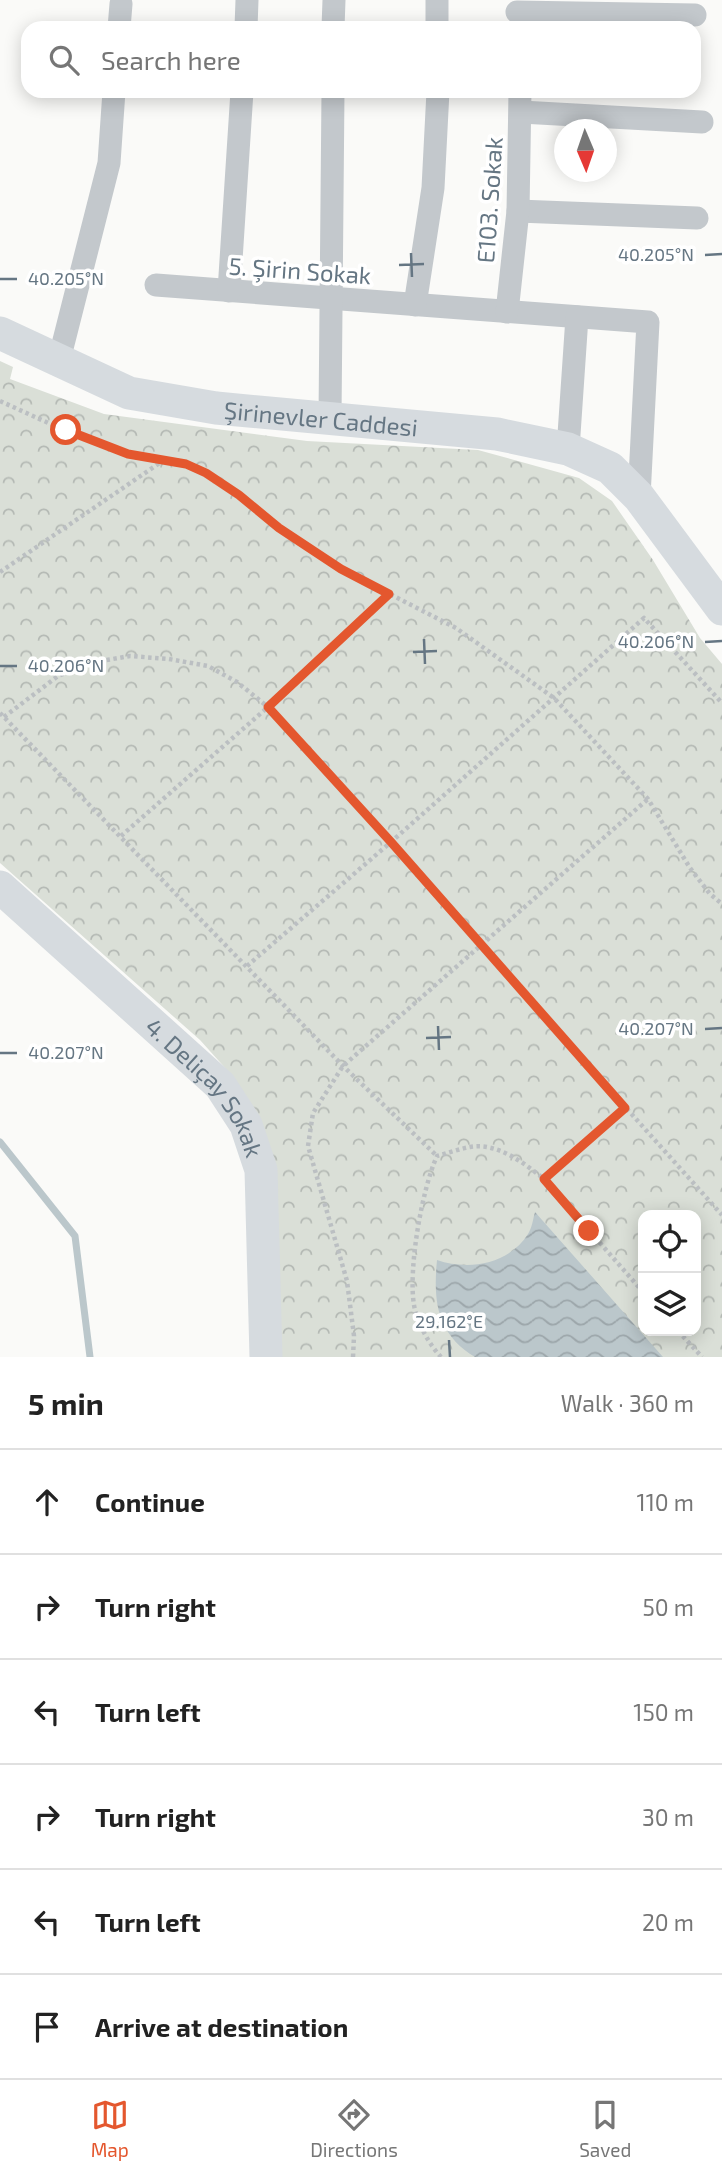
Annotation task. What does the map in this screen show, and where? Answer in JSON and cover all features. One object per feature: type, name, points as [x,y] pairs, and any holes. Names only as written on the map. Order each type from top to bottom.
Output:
[{"type":"main road","name":"Şirinevler Caddesi","points":[[0,333],[129,393],[215,408],[497,434],[568,449],[610,468],[639,497],[722,609]]},
{"type":"main road","name":"4. Deliçay Sokak","points":[[0,887],[220,1085],[246,1125],[261,1170],[267,1357]]},
{"type":"street","points":[[246,21],[247,0]]},
{"type":"street","points":[[333,21],[334,0]]},
{"type":"street","points":[[437,0],[437,21]]},
{"type":"street","points":[[120,21],[121,4]]},
{"type":"street","points":[[517,13],[695,15]]},
{"type":"street","points":[[59,360],[109,163],[114,98]]},
{"type":"street","points":[[229,290],[242,98]]},
{"type":"street","points":[[330,418],[332,98]]},
{"type":"street","points":[[415,305],[433,188],[438,98]]},
{"type":"street","points":[[520,101],[702,122]]},
{"type":"street","name":"E103. Sokak","points":[[506,312],[518,211],[520,101]]},
{"type":"street","points":[[518,211],[697,218]]},
{"type":"street","name":"5. Şirin Sokak","points":[[156,285],[648,322],[639,497]]},
{"type":"street","points":[[568,449],[577,317]]},
{"type":"path","points":[[0,401],[128,454],[162,462],[186,464],[206,473],[239,495],[279,528],[341,569],[456,628],[554,698],[648,799],[690,869],[710,894],[722,904]]},
{"type":"path","points":[[0,572],[162,462]]},
{"type":"path","points":[[121,836],[268,707],[389,594]]},
{"type":"path","points":[[247,966],[644,618],[722,703]]},
{"type":"path","points":[[438,1156],[343,1066],[2,715],[58,676],[95,662],[130,656],[208,666],[237,682],[268,707],[391,842],[722,1215]]},
{"type":"path","points":[[353,1357],[354,1336],[347,1281],[308,1146],[313,1113],[343,1066],[648,799]]},
{"type":"path","points":[[544,1179],[625,1108]]},
{"type":"path","points":[[442,1357],[419,1324],[412,1289],[422,1211],[430,1172],[438,1156],[472,1146],[500,1151],[525,1164],[544,1179],[638,1286]]},
{"type":"path","points":[[683,1336],[702,1357]]},
{"type":"green space","points":[[0,361],[13,367],[10,379],[104,414],[307,441],[478,450],[579,478],[612,501],[653,560],[700,638],[722,664],[722,1357],[274,1357],[273,1185],[227,1070],[200,1040],[0,863]]},
{"type":"water","points":[[535,1212],[638,1329],[638,1336],[644,1336],[663,1357],[475,1357],[462,1348],[452,1338],[440,1316],[436,1290],[437,1260],[475,1265],[499,1258],[520,1244],[531,1226]]},
{"type":"waterway","points":[[0,1142],[75,1236],[90,1357]]},
{"type":"route","points":[[66,430],[128,454],[162,462],[186,464],[206,473],[239,495],[279,528],[341,569],[389,594],[268,707],[391,842],[625,1108],[544,1179],[589,1231]]}]
